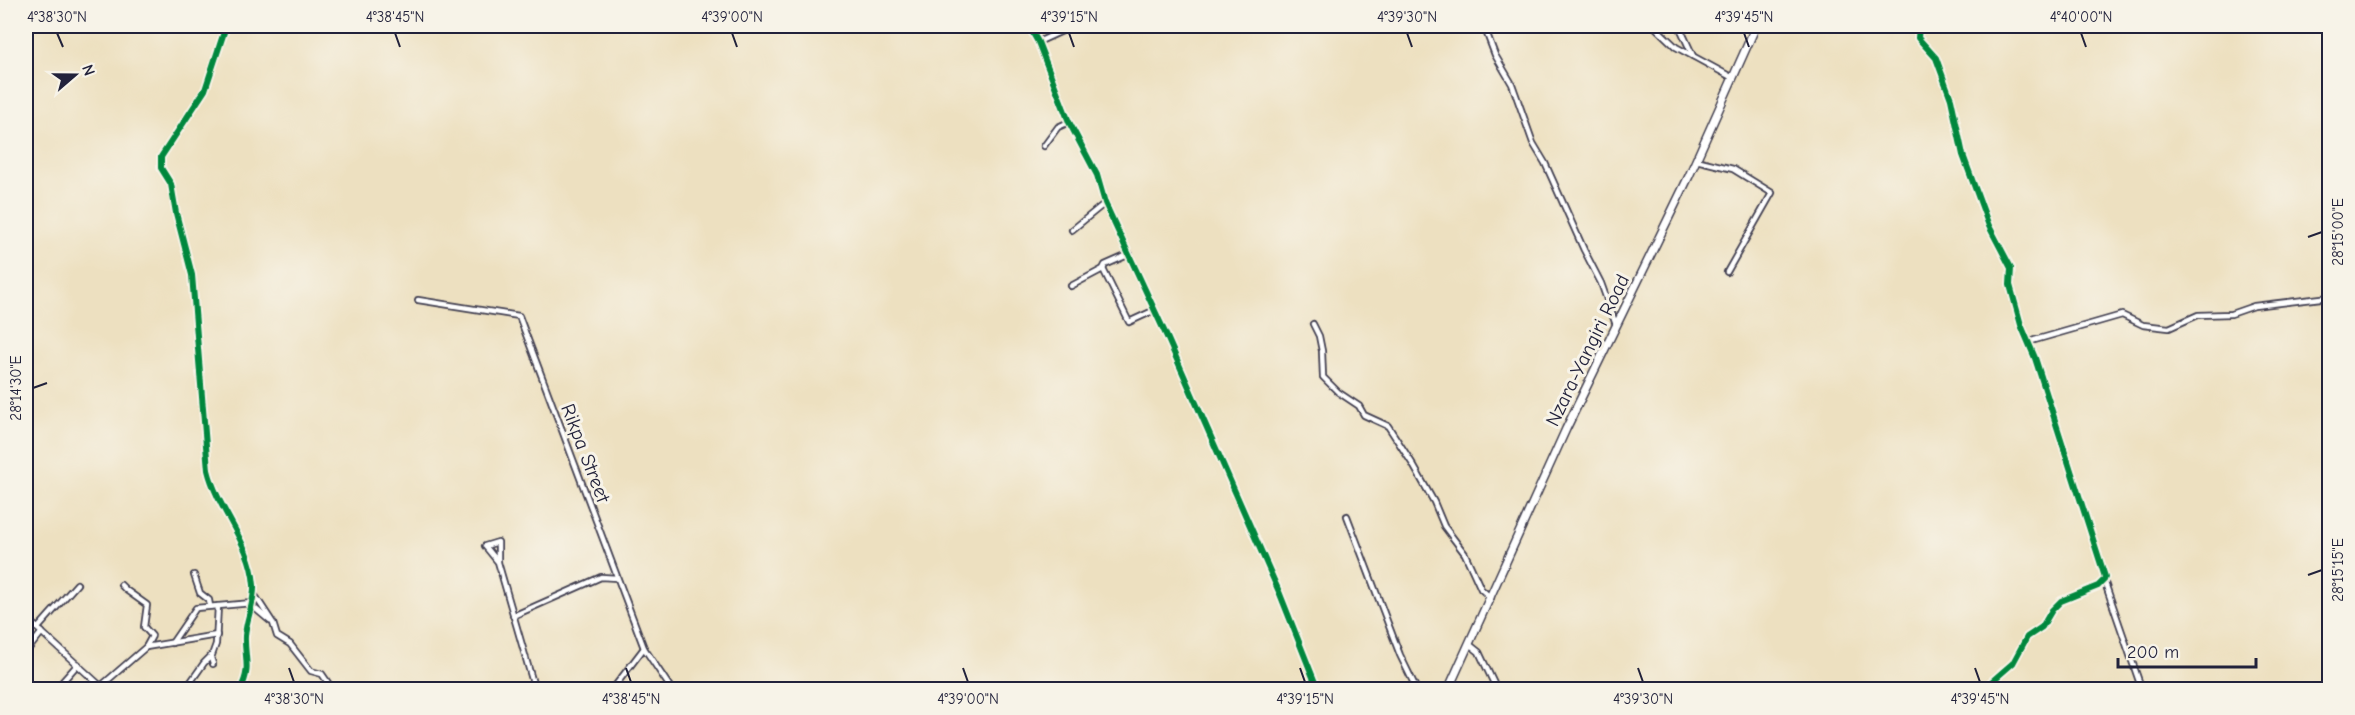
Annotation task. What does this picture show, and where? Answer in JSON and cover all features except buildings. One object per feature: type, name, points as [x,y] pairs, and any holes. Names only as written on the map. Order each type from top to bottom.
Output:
[{"type":"main road","name":"Nzara-Yangiri Road","points":[[1448,690],[1566,429],[1696,160],[1756,26]]},
{"type":"street","points":[[226,26],[205,90],[161,157],[161,168],[171,184],[192,275],[208,470],[217,497],[241,539],[253,577],[254,594],[245,637],[248,669],[240,690]]},
{"type":"street","points":[[1029,26],[1038,42],[1069,122],[1097,175],[1105,203],[1155,310],[1280,594],[1318,690]]},
{"type":"street","points":[[1038,42],[1073,26]]},
{"type":"street","points":[[1484,26],[1495,56],[1512,84],[1533,143],[1545,163],[1588,260],[1601,283],[1616,327]]},
{"type":"street","points":[[1654,26],[1676,47],[1733,78]]},
{"type":"street","points":[[1681,26],[1693,56]]},
{"type":"street","points":[[1919,26],[1918,38],[1936,58],[1951,99],[1963,155],[1989,226],[2011,268],[2010,285],[2021,325],[2142,690]]},
{"type":"street","points":[[1044,146],[1058,127],[1069,122]]},
{"type":"street","points":[[1696,160],[1733,169],[1772,194],[1727,272]]},
{"type":"street","points":[[1072,230],[1105,203]]},
{"type":"street","points":[[1071,286],[1105,266],[1130,255]]},
{"type":"street","points":[[1103,269],[1129,322],[1155,310]]},
{"type":"street","points":[[2028,342],[2122,315],[2143,325],[2169,328],[2198,315],[2232,315],[2254,306],[2330,297]]},
{"type":"street","name":"Rikpa Street","points":[[418,300],[519,316],[644,648],[672,690]]},
{"type":"street","points":[[1313,324],[1319,336],[1322,351],[1323,377],[1338,392],[1359,406],[1364,415],[1388,426],[1434,502],[1444,526],[1465,554],[1480,589],[1491,598]]},
{"type":"street","points":[[1347,516],[1400,655],[1417,690]]},
{"type":"street","points":[[498,562],[535,690]]},
{"type":"street","points":[[194,575],[200,593],[208,600],[210,606]]},
{"type":"street","points":[[513,616],[601,577],[617,578]]},
{"type":"street","points":[[1982,690],[2013,663],[2028,637],[2042,627],[2052,610],[2061,601],[2098,586],[2104,580]]},
{"type":"street","points":[[26,652],[40,630],[77,584]]},
{"type":"street","points":[[26,618],[103,688],[146,647],[152,636],[144,627],[147,605],[121,585]]},
{"type":"street","points":[[254,594],[273,623],[277,636],[290,645],[311,671],[322,674],[333,690]]},
{"type":"street","points":[[172,643],[196,608],[251,604],[273,623]]},
{"type":"street","points":[[213,664],[218,606]]},
{"type":"street","points":[[146,647],[217,635]]},
{"type":"street","points":[[1469,644],[1479,652],[1497,690]]},
{"type":"street","points":[[612,690],[644,648]]},
{"type":"street","points":[[185,690],[204,663],[212,656]]},
{"type":"street","points":[[55,690],[78,664]]},
{"type":"cycle path","points":[[226,26],[205,90],[161,157],[161,168],[171,184],[192,275],[208,470],[252,569],[253,598],[245,636],[247,669],[240,690]]},
{"type":"cycle path","points":[[1029,26],[1038,42],[1069,122],[1097,175],[1105,203],[1167,337],[1280,594],[1318,690]]},
{"type":"cycle path","points":[[1919,26],[1918,38],[1936,58],[1951,99],[1963,155],[1989,226],[2011,268],[2010,285],[2021,325],[2035,358],[2105,577],[2098,586],[2061,601],[2052,610],[2042,627],[2027,637],[2013,663],[1982,690]]}]
